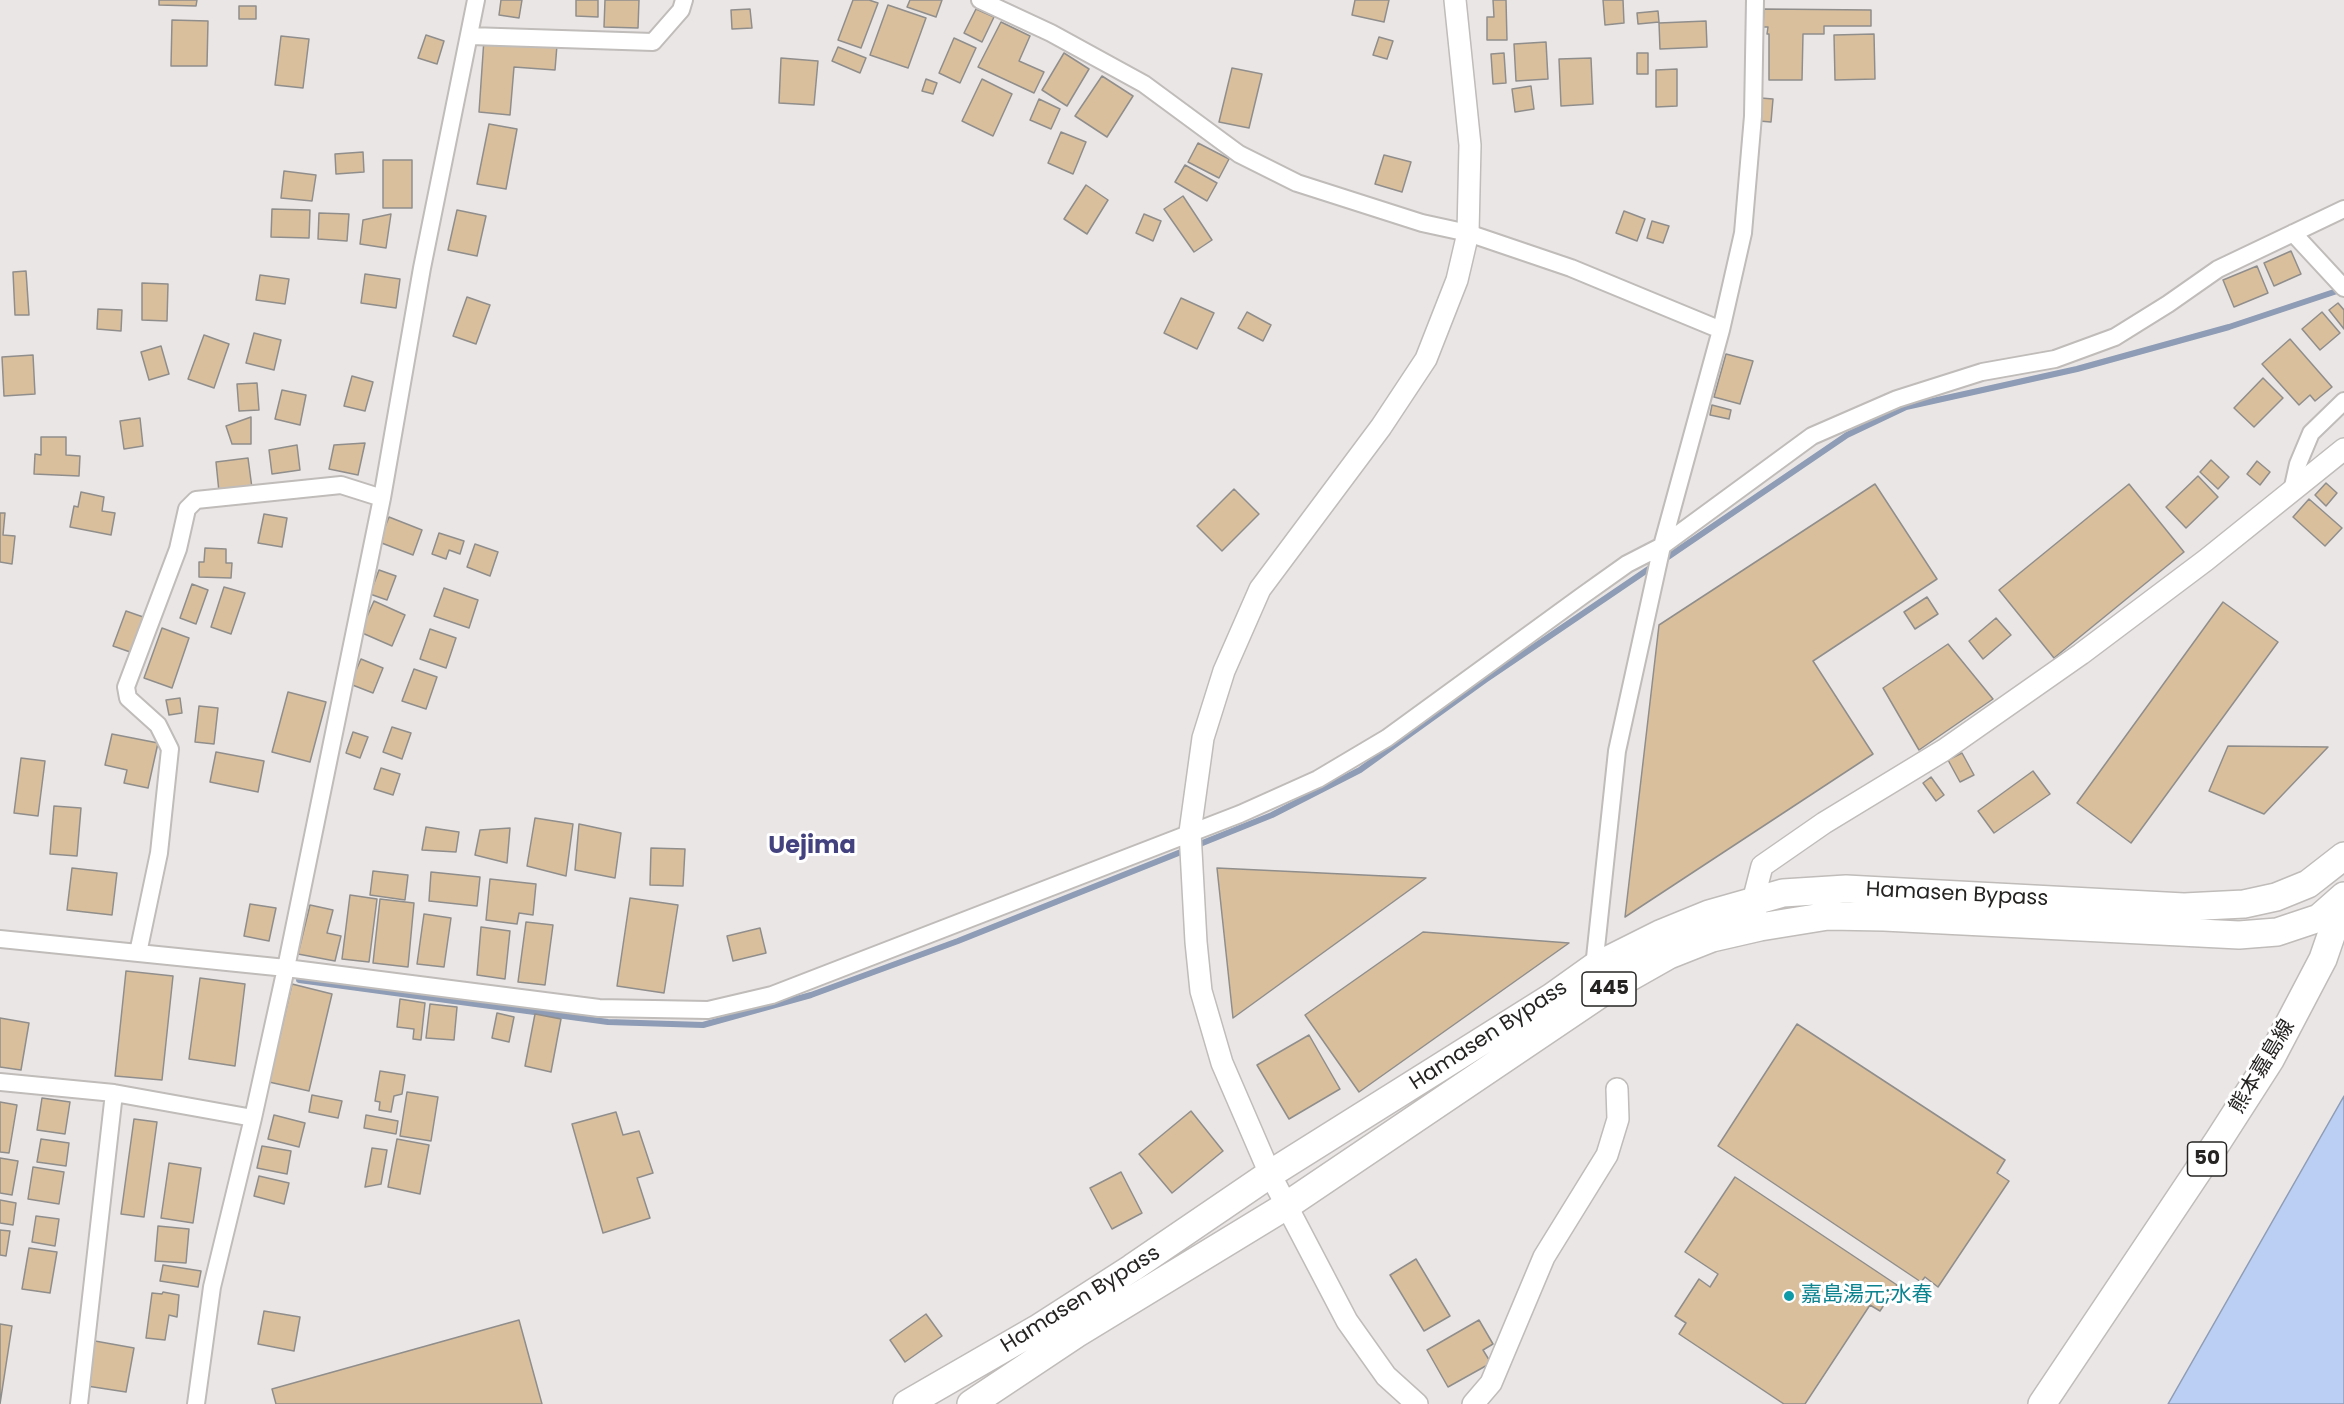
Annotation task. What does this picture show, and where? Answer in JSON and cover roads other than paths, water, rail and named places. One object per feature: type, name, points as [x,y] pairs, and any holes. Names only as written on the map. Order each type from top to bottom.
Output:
[{"type":"main road","name":"Hamasen Bypass","points":[[971,1404],[1076,1334],[1287,1206],[1600,994],[1669,955],[1712,938],[1756,914],[1783,893],[1846,889],[2184,907],[2244,904],[2276,897],[2308,884],[2343,864]]},
{"type":"main road","name":"Hamasen Bypass","points":[[908,1404],[1056,1317],[1270,1174],[1552,997],[1594,967],[1660,934],[1708,914],[1884,917],[2239,934],[2277,932],[2319,918],[2344,897]]},
{"type":"main road","name":"熊本嘉島線","points":[[2042,1404],[2218,1142],[2270,1060],[2323,960],[2344,897]]},
{"type":"street","points":[[196,1404],[212,1287],[286,968],[382,498],[422,268],[477,0]]},
{"type":"street","points":[[470,36],[653,42],[681,10],[684,0]]},
{"type":"street","points":[[980,0],[1051,33],[1144,84],[1239,154],[1297,183],[1422,223],[1468,232],[1571,268],[1721,330]]},
{"type":"street","points":[[1417,1404],[1386,1376],[1347,1321],[1270,1174],[1222,1063],[1201,991],[1190,832],[1203,738],[1224,671],[1260,589],[1381,427],[1426,359],[1457,280],[1468,232],[1470,145],[1455,0]]},
{"type":"street","points":[[1600,994],[1594,967],[1617,751],[1662,546],[1721,330],[1743,233],[1753,116],[1755,0]]},
{"type":"street","points":[[0,939],[286,968],[599,1008],[708,1010],[772,995],[1240,814],[1318,779],[1387,738],[1627,564],[1662,546],[1812,436],[1897,399],[1982,372],[2055,358],[2115,337],[2218,269],[2344,209]]},
{"type":"street","points":[[2293,233],[2344,288]]},
{"type":"street","points":[[2292,491],[2298,464],[2311,433],[2344,401]]},
{"type":"street","points":[[1756,914],[1762,866],[1824,824],[1944,750],[2081,654],[2344,449]]},
{"type":"street","points":[[138,953],[159,853],[170,749],[158,725],[128,698],[126,687],[178,549],[187,509],[196,500],[341,485],[382,498]]},
{"type":"street","points":[[0,1082],[114,1093],[253,1118]]},
{"type":"street","points":[[1473,1404],[1491,1383],[1544,1257],[1607,1155],[1618,1119],[1617,1089]]},
{"type":"street","points":[[79,1404],[114,1093]]},
{"type":"water","points":[[2344,1096],[2344,1404],[2168,1404]]},
{"type":"waterway","points":[[1662,561],[1847,435],[1906,407],[2077,369],[2229,327],[2343,289]]},
{"type":"waterway","points":[[1195,846],[1272,815],[1360,770],[1485,680],[1653,566]]},
{"type":"waterway","points":[[299,980],[608,1022],[703,1025],[811,995],[958,941],[1186,850]]},
{"type":"place","name":"嘉島湯元;水春","points":[[1789,1296]]},
{"type":"district","name":"Uejima","points":[[812,847]]}]
